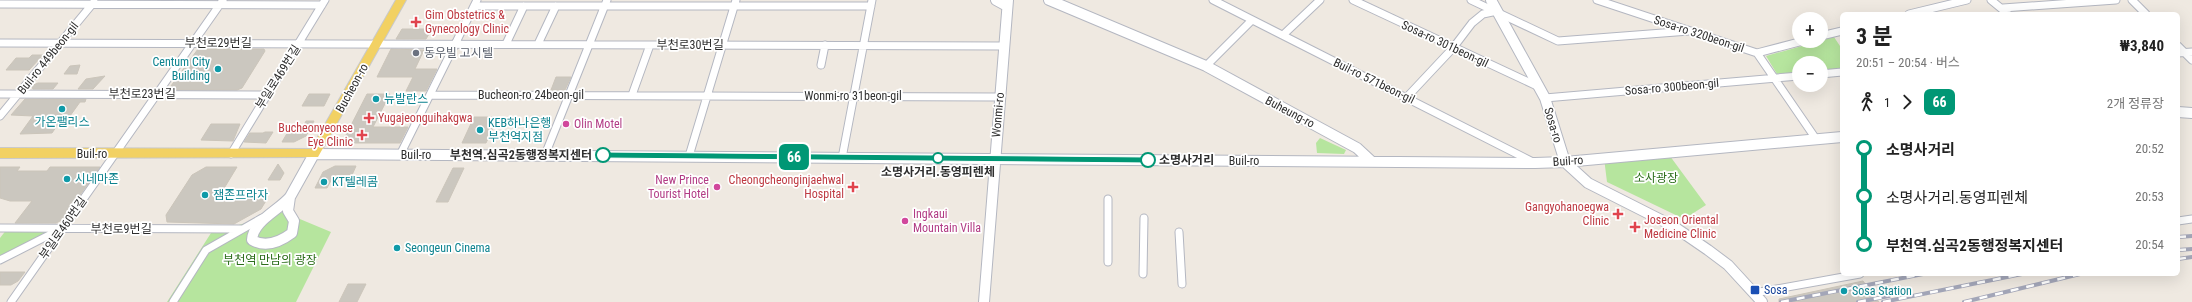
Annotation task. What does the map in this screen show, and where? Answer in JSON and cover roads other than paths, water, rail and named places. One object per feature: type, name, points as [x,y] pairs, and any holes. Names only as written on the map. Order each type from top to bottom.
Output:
[{"type":"main road","name":"Bucheon-ro","points":[[314,154],[401,0]]},
{"type":"main road","name":"Buil-ro","points":[[0,153],[314,154]]},
{"type":"street","points":[[996,0],[1007,3]]},
{"type":"street","name":"Buheung-ro","points":[[1048,0],[1065,2],[1206,66],[1357,148],[1371,161]]},
{"type":"street","name":"Buil-ro 571beon-gil","points":[[1213,0],[1251,21],[1283,35],[1535,163]]},
{"type":"street","points":[[1283,35],[1320,0]]},
{"type":"street","name":"Sosa-ro 301beon-gil","points":[[1353,0],[1537,86]]},
{"type":"street","points":[[1471,0],[1558,41],[1689,31]]},
{"type":"street","name":"Sosa-ro","points":[[1490,0],[1544,98],[1564,162],[1588,183],[1673,226],[1708,250],[1728,265],[1762,302]]},
{"type":"street","name":"Sosa-ro 320beon-gil","points":[[1597,0],[1757,53],[1792,44]]},
{"type":"street","points":[[1917,12],[1967,0]]},
{"type":"street","points":[[1991,0],[2006,12]]},
{"type":"street","points":[[2003,8],[2116,0]]},
{"type":"street","points":[[2132,0],[2144,12]]},
{"type":"street","points":[[0,4],[93,2],[324,3]]},
{"type":"street","name":"Buil-ro 449beon-gil","points":[[0,116],[93,2]]},
{"type":"street","name":"부일로460번길","points":[[12,302],[222,2]]},
{"type":"street","name":"부일로469번길","points":[[231,154],[324,3]]},
{"type":"street","points":[[400,155],[475,3],[524,6],[606,3],[872,3],[842,158]]},
{"type":"street","points":[[545,155],[606,3]]},
{"type":"street","points":[[690,156],[735,3]]},
{"type":"street","name":"Wonmi-ro","points":[[984,302],[1007,3]]},
{"type":"street","points":[[506,44],[524,6]]},
{"type":"street","points":[[538,44],[556,6]]},
{"type":"street","points":[[1406,97],[1453,48],[1472,23],[1483,14],[1496,11]]},
{"type":"street","points":[[1206,66],[1251,21]]},
{"type":"street","points":[[1828,34],[1840,31]]},
{"type":"street","name":"부천로29번길","points":[[0,43],[376,44]]},
{"type":"street","name":"부천로30번길","points":[[376,44],[1004,46]]},
{"type":"street","points":[[632,95],[650,45]]},
{"type":"street","points":[[821,65],[825,45]]},
{"type":"street","points":[[1757,53],[1816,139]]},
{"type":"street","points":[[2185,53],[2192,60]]},
{"type":"street","points":[[1828,73],[1840,72]]},
{"type":"street","name":"Sosa-ro 300beon-gil","points":[[1544,98],[1792,77]]},
{"type":"street","name":"부천로23번길","points":[[0,94],[266,95]]},
{"type":"street","name":"Bucheon-ro 24beon-gil","points":[[430,95],[707,95]]},
{"type":"street","name":"Wonmi-ro 31beon-gil","points":[[707,95],[999,97]]},
{"type":"street","points":[[2180,112],[2192,113]]},
{"type":"street","name":"Buil-ro","points":[[314,154],[1535,163],[1564,162],[1840,137]]},
{"type":"street","name":"Bucheon-ro","points":[[290,196],[288,211],[294,221],[292,233],[280,241],[270,244],[256,243],[252,240],[253,230],[278,209],[290,196],[314,154]]},
{"type":"street","points":[[1108,199],[1108,262]]},
{"type":"street","points":[[173,302],[206,250],[278,209]]},
{"type":"street","points":[[1143,274],[1144,218]]},
{"type":"street","points":[[2180,221],[2192,219]]},
{"type":"street","name":"부천로9번길","points":[[0,228],[242,229]]},
{"type":"street","points":[[0,260],[62,229]]},
{"type":"street","points":[[1179,232],[1182,284]]},
{"type":"street","points":[[1754,293],[1849,276]]},
{"type":"railway","points":[[2180,237],[2192,236]]},
{"type":"railway","points":[[2180,250],[2192,249]]},
{"type":"railway","points":[[2180,259],[2192,257]]},
{"type":"railway","points":[[1781,302],[1913,276]]},
{"type":"railway","points":[[1883,302],[2012,276]]},
{"type":"railway","points":[[1964,302],[2072,276]]},
{"type":"railway","points":[[1858,302],[1889,296]]},
{"type":"place","name":"Gim Obstetrics & Gynecology Clinic","points":[[416,22]]},
{"type":"place","name":"동우빌 고시텔","points":[[416,53]]},
{"type":"place","name":"Centum City Building","points":[[218,69]]},
{"type":"place","name":"뉴발란스","points":[[376,99]]},
{"type":"place","name":"가온팰리스","points":[[62,109]]},
{"type":"place","name":"Yugajeonguihakgwa","points":[[369,118]]},
{"type":"place","name":"Olin Motel","points":[[566,124]]},
{"type":"place","name":"KEB하나은행 부천역지점","points":[[480,130]]},
{"type":"place","name":"Bucheonyeonse Eye Clinic","points":[[362,135]]},
{"type":"place","name":"부천역.심곡2동행정복지센터","points":[[603,155]]},
{"type":"place","name":"소명사거리.동영피렌체","points":[[938,158]]},
{"type":"place","name":"소명사거리","points":[[1148,160]]},
{"type":"place","name":"시네마존","points":[[67,179]]},
{"type":"place","name":"KT텔레콤","points":[[324,182]]},
{"type":"place","name":"New Prince Tourist Hotel","points":[[717,187]]},
{"type":"place","name":"Cheongcheonginjaehwal Hospital","points":[[853,187]]},
{"type":"place","name":"잼존프라자","points":[[205,195]]},
{"type":"place","name":"Gangyohanoegwa Clinic","points":[[1618,214]]},
{"type":"place","name":"Ingkaui Mountain Villa","points":[[905,221]]},
{"type":"place","name":"Joseon Oriental Medicine Clinic","points":[[1635,227]]},
{"type":"place","name":"Seongeun Cinema","points":[[397,248]]},
{"type":"place","name":"Sosa","points":[[1755,290]]},
{"type":"place","name":"Sosa Station","points":[[1844,291]]},
{"type":"park label","name":"소사광장","points":[[1656,178]]},
{"type":"park label","name":"부천역 만남의 광장","points":[[270,260]]}]
